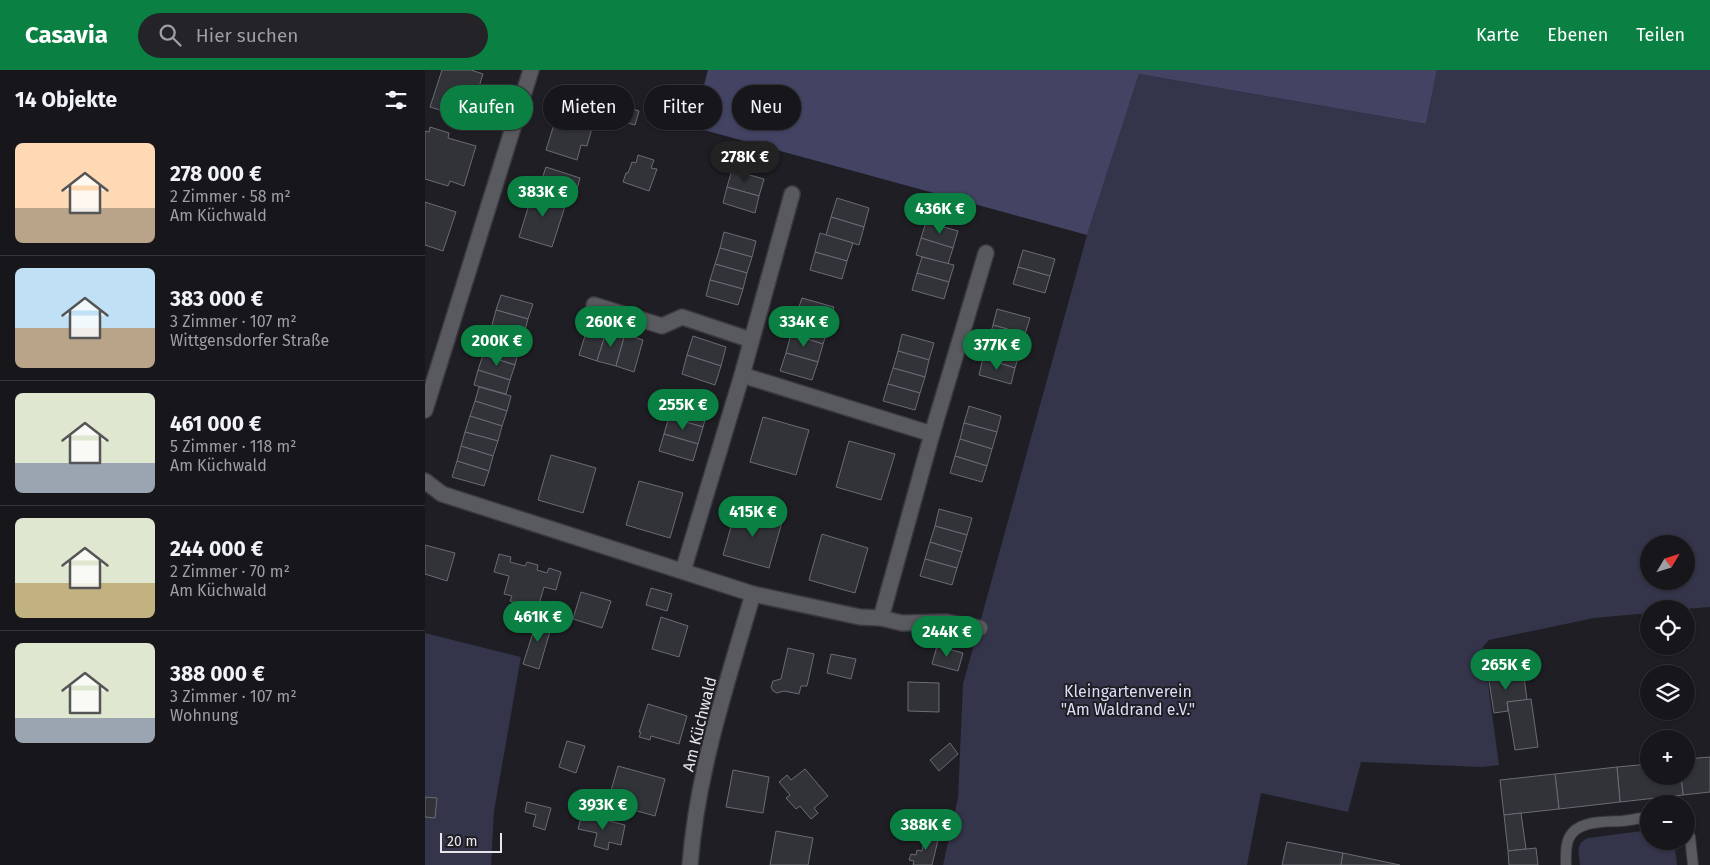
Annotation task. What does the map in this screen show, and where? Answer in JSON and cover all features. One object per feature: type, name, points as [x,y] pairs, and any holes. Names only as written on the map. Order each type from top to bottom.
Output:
[{"type":"street","points":[[425,410],[531,70]]},
{"type":"street","points":[[683,571],[792,194]]},
{"type":"street","points":[[881,618],[932,434],[986,254]]},
{"type":"street","points":[[595,305],[662,326],[682,317],[751,340]]},
{"type":"street","points":[[741,375],[932,434]]},
{"type":"street","points":[[425,481],[441,494],[753,594],[860,617],[902,622],[946,622],[980,628]]},
{"type":"street","name":"Am Küchwald","points":[[689,865],[713,730],[753,594]]},
{"type":"lane","points":[[1567,865],[1566,852],[1569,838],[1578,828],[1595,823],[1640,818]]},
{"type":"lane","points":[[1691,850],[1693,865]]},
{"type":"green space","name":"Kleingartenverein \"Am Waldrand e.V.\"","points":[[1437,70],[1710,70],[1710,607],[1695,608],[1695,600],[1640,600],[1640,614],[1594,618],[1489,640],[1483,647],[1499,765],[1482,767],[1361,762],[1348,812],[1261,793],[1247,865],[943,865],[958,798],[963,684],[1087,235],[1139,74],[1426,124]]},
{"type":"green space","points":[[425,633],[521,657],[494,811],[491,865],[425,865]]},
{"type":"green space","points":[[1640,831],[1640,850],[1675,850],[1677,865],[1580,865],[1579,846],[1588,838]]},
{"type":"shaded area","points":[[708,70],[1437,70],[1426,124],[1139,74],[1087,235],[704,130],[722,130],[722,85],[704,85]]},
{"type":"building","points":[[442,70],[471,70],[483,74],[480,85],[440,85],[440,110],[430,107]]},
{"type":"building","points":[[634,109],[639,111],[634,125]]},
{"type":"building","points":[[430,127],[449,133],[448,138],[476,146],[464,186],[450,181],[448,186],[425,179],[425,131],[429,132]]},
{"type":"building","points":[[552,130],[591,130],[587,146],[581,145],[577,160],[546,150]]},
{"type":"building","points":[[638,155],[654,160],[651,168],[657,169],[649,191],[623,182],[632,162],[636,163]]},
{"type":"building","points":[[546,167],[580,178],[577,189],[542,179]]},
{"type":"building","points":[[732,170],[764,179],[759,196],[727,187]]},
{"type":"building","points":[[727,187],[759,196],[755,213],[723,203]]},
{"type":"building","points":[[534,189],[567,200],[552,247],[519,237]]},
{"type":"building","points":[[837,198],[869,208],[864,227],[831,217]]},
{"type":"building","points":[[425,202],[456,212],[443,251],[425,245]]},
{"type":"building","points":[[831,217],[864,227],[859,245],[826,235]]},
{"type":"building","points":[[926,222],[958,231],[953,248],[921,238]]},
{"type":"building","points":[[724,232],[756,241],[752,257],[720,248]]},
{"type":"building","points":[[820,233],[853,243],[847,261],[815,252]]},
{"type":"building","points":[[921,238],[953,248],[948,264],[916,255]]},
{"type":"building","points":[[720,248],[752,257],[747,273],[715,264]]},
{"type":"building","points":[[1023,250],[1055,259],[1050,276],[1018,267]]},
{"type":"building","points":[[815,252],[847,261],[842,279],[810,270]]},
{"type":"building","points":[[922,257],[954,265],[949,282],[917,273]]},
{"type":"building","points":[[715,264],[747,273],[743,289],[710,280]]},
{"type":"building","points":[[1018,267],[1050,276],[1045,293],[1013,284]]},
{"type":"building","points":[[917,273],[949,282],[944,299],[912,290]]},
{"type":"building","points":[[710,280],[743,289],[738,305],[706,296]]},
{"type":"building","points":[[501,295],[533,304],[528,319],[496,310]]},
{"type":"building","points":[[802,298],[834,307],[829,326],[796,316]]},
{"type":"building","points":[[997,309],[1030,318],[1025,334],[993,325]]},
{"type":"building","points":[[496,310],[528,319],[524,334],[492,325]]},
{"type":"building","points":[[796,316],[829,326],[823,344],[791,334]]},
{"type":"building","points":[[589,323],[607,329],[597,361],[579,355]]},
{"type":"building","points":[[492,325],[524,334],[519,349],[487,340]]},
{"type":"building","points":[[993,325],[1025,334],[1020,351],[988,342]]},
{"type":"building","points":[[607,329],[625,334],[616,366],[597,361]]},
{"type":"building","points":[[625,334],[643,340],[634,372],[616,366]]},
{"type":"building","points":[[791,334],[823,344],[818,362],[786,353]]},
{"type":"building","points":[[902,334],[934,343],[929,360],[898,351]]},
{"type":"building","points":[[693,336],[726,347],[721,366],[687,355]]},
{"type":"building","points":[[487,340],[519,349],[515,365],[483,355]]},
{"type":"building","points":[[988,342],[1020,351],[1015,368],[983,358]]},
{"type":"building","points":[[898,351],[929,360],[925,377],[893,368]]},
{"type":"building","points":[[786,353],[818,362],[812,380],[780,371]]},
{"type":"building","points":[[483,355],[515,365],[510,380],[478,370]]},
{"type":"building","points":[[687,355],[721,366],[715,385],[682,374]]},
{"type":"building","points":[[983,358],[1015,368],[1011,384],[979,375]]},
{"type":"building","points":[[893,368],[925,377],[920,393],[888,384]]},
{"type":"building","points":[[478,370],[510,380],[506,394],[474,385]]},
{"type":"building","points":[[888,384],[920,393],[915,410],[883,401]]},
{"type":"building","points":[[479,387],[511,396],[507,411],[475,401]]},
{"type":"building","points":[[674,400],[708,410],[703,427],[669,417]]},
{"type":"building","points":[[475,401],[507,411],[502,426],[470,416]]},
{"type":"building","points":[[969,406],[1001,416],[997,432],[964,423]]},
{"type":"building","points":[[470,416],[502,426],[498,441],[465,432]]},
{"type":"building","points":[[669,417],[703,427],[698,444],[664,434]]},
{"type":"building","points":[[763,417],[809,430],[796,475],[750,462]]},
{"type":"building","points":[[964,423],[997,432],[992,449],[960,439]]},
{"type":"building","points":[[465,432],[498,441],[493,456],[461,446]]},
{"type":"building","points":[[664,434],[698,444],[693,461],[659,451]]},
{"type":"building","points":[[960,439],[992,449],[987,466],[955,456]]},
{"type":"building","points":[[849,441],[895,454],[881,500],[836,487]]},
{"type":"building","points":[[461,446],[493,456],[489,471],[457,461]]},
{"type":"building","points":[[551,455],[596,468],[583,513],[538,500]]},
{"type":"building","points":[[955,456],[987,466],[982,482],[950,473]]},
{"type":"building","points":[[457,461],[489,471],[484,486],[452,477]]},
{"type":"building","points":[[639,481],[683,493],[670,538],[626,525]]},
{"type":"building","points":[[736,509],[782,522],[769,568],[723,555]]},
{"type":"building","points":[[939,509],[972,518],[967,535],[935,526]]},
{"type":"building","points":[[935,526],[967,535],[962,552],[930,542]]},
{"type":"building","points":[[822,534],[868,548],[855,593],[809,580]]},
{"type":"building","points":[[930,542],[962,552],[957,568],[925,559]]},
{"type":"building","points":[[425,545],[455,553],[447,581],[425,574]]},
{"type":"building","points":[[499,554],[511,557],[510,562],[525,566],[527,562],[538,565],[537,570],[547,573],[549,568],[561,572],[556,590],[544,587],[539,604],[532,602],[530,608],[510,601],[512,596],[504,594],[509,576],[494,572]]},
{"type":"building","points":[[925,559],[957,568],[952,585],[920,576]]},
{"type":"building","points":[[651,588],[672,594],[667,611],[646,605]]},
{"type":"building","points":[[581,592],[611,601],[602,628],[573,619]]},
{"type":"building","points":[[538,617],[553,621],[539,669],[523,664]]},
{"type":"building","points":[[661,617],[688,626],[679,657],[652,649]]},
{"type":"building","points":[[937,646],[963,653],[958,671],[932,664]]},
{"type":"building","points":[[788,648],[814,654],[807,686],[801,686],[799,694],[784,691],[777,693],[771,687],[773,681],[781,679]]},
{"type":"building","points":[[831,654],[856,659],[851,679],[827,673]]},
{"type":"building","points":[[1502,673],[1503,680],[1524,677],[1527,700],[1507,702],[1508,711],[1494,713],[1488,675]]},
{"type":"building","points":[[908,682],[939,683],[939,712],[908,711]]},
{"type":"building","points":[[1531,699],[1538,747],[1515,750],[1507,702]]},
{"type":"building","points":[[648,704],[687,716],[679,744],[651,736],[650,740],[639,737]]},
{"type":"building","points":[[567,741],[585,746],[576,773],[559,767]]},
{"type":"building","points":[[950,743],[958,754],[939,771],[930,760]]},
{"type":"building","points":[[1710,757],[1710,792],[1683,795],[1682,785],[1695,785],[1695,758]]},
{"type":"building","points":[[1640,765],[1640,785],[1682,785],[1683,795],[1640,795],[1640,800],[1620,802],[1617,767]]},
{"type":"building","points":[[618,766],[665,779],[655,816],[616,805],[612,807],[607,805],[605,801],[606,796],[610,794]]},
{"type":"building","points":[[1617,767],[1620,802],[1559,809],[1555,774]]},
{"type":"building","points":[[805,769],[828,796],[814,808],[818,813],[811,819],[800,806],[796,809],[786,798],[790,795],[779,782],[787,775],[791,780]]},
{"type":"building","points":[[733,770],[769,777],[763,813],[726,807]]},
{"type":"building","points":[[1555,774],[1559,809],[1504,815],[1500,780]]},
{"type":"building","points":[[425,797],[437,798],[435,818],[425,817]]},
{"type":"building","points":[[527,802],[551,808],[545,830],[533,826],[536,815],[525,812]]},
{"type":"building","points":[[1521,813],[1526,849],[1508,851],[1504,815]]},
{"type":"building","points":[[582,814],[625,825],[621,845],[609,842],[608,850],[594,846],[597,833],[578,829]]},
{"type":"building","points":[[776,831],[813,838],[808,865],[770,865]]},
{"type":"building","points":[[926,832],[939,836],[932,865],[913,865],[914,861],[909,860],[911,854],[916,855],[917,850],[922,851]]},
{"type":"building","points":[[1287,842],[1343,853],[1341,865],[1282,865]]},
{"type":"building","points":[[1536,848],[1538,865],[1509,865],[1508,851]]},
{"type":"building","points":[[1343,853],[1400,865],[1341,865]]}]
